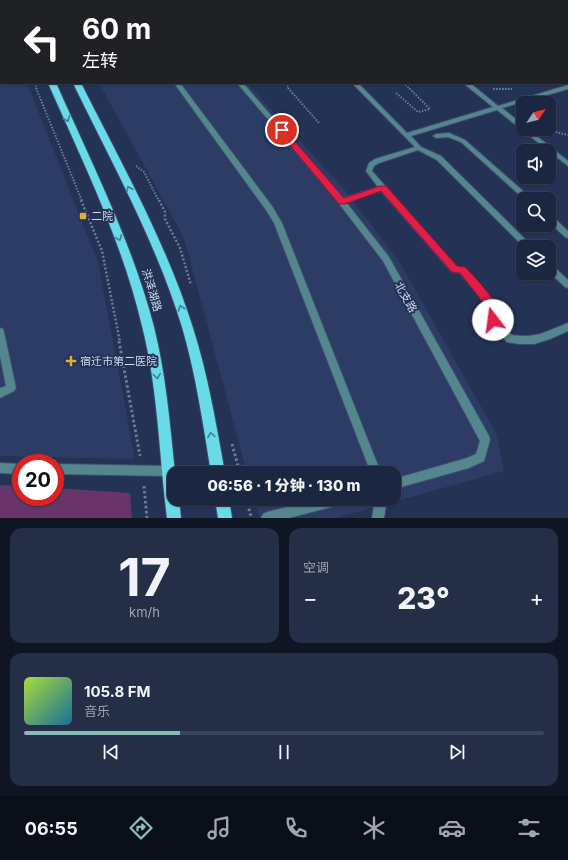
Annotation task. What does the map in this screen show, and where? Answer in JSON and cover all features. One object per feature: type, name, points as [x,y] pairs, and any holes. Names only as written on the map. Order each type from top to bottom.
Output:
[{"type":"main road","name":"洪泽湖路","points":[[52,84],[131,266],[148,326],[156,365],[167,471]]},
{"type":"main road","name":"洪泽湖路","points":[[77,84],[155,242],[181,309],[202,381],[217,466]]},
{"type":"main road","name":"洪泽湖路","points":[[172,506],[174,518]]},
{"type":"main road","points":[[223,506],[225,518]]},
{"type":"street","points":[[178,84],[269,208],[278,223],[373,466]]},
{"type":"street","name":"北支路","points":[[241,84],[342,202],[386,259],[485,440],[480,457],[469,463],[401,482]]},
{"type":"street","points":[[356,84],[419,148],[439,158],[522,240]]},
{"type":"street","points":[[467,84],[516,123]]},
{"type":"street","points":[[406,135],[568,87]]},
{"type":"street","points":[[436,136],[449,136],[463,141],[520,192]]},
{"type":"street","points":[[533,136],[568,164]]},
{"type":"street","points":[[419,148],[377,161],[371,165],[369,171],[455,270],[462,270],[491,304],[493,320],[510,339],[530,341],[539,340],[568,326]]},
{"type":"street","points":[[342,202],[383,188]]},
{"type":"street","points":[[556,224],[568,234]]},
{"type":"street","points":[[556,274],[568,285]]},
{"type":"street","points":[[0,332],[11,388],[0,393]]},
{"type":"street","points":[[0,468],[12,469]]},
{"type":"street","points":[[64,469],[167,471]]},
{"type":"street","points":[[267,518],[312,506]]},
{"type":"street","points":[[378,518],[380,506]]},
{"type":"path","points":[[34,84],[102,251],[108,277],[142,470],[147,518]]},
{"type":"path","points":[[287,84],[288,88],[319,123]]},
{"type":"path","points":[[396,93],[418,112],[430,109],[404,84]]},
{"type":"path","points":[[556,132],[568,135]]},
{"type":"path","points":[[248,506],[251,518]]},
{"type":"shaded area","points":[[0,84],[27,84],[98,262],[135,459],[64,457],[64,454],[12,454],[12,456],[0,456]]},
{"type":"shaded area","points":[[100,84],[248,84],[344,189],[400,263],[496,433],[504,471],[401,500],[401,466],[245,466],[184,238]]},
{"type":"shaded area","points":[[0,485],[12,486],[12,506],[64,506],[64,489],[130,493],[132,518],[0,518]]},
{"type":"shaded area","points":[[256,506],[379,506],[336,518],[260,518]]},
{"type":"place","name":"二院","points":[[83,216]]},
{"type":"place","name":"宿迁市第二医院","points":[[71,361]]},
{"type":"route","points":[[282,130],[342,202],[383,188],[455,270],[462,270],[491,304],[493,320]]}]
